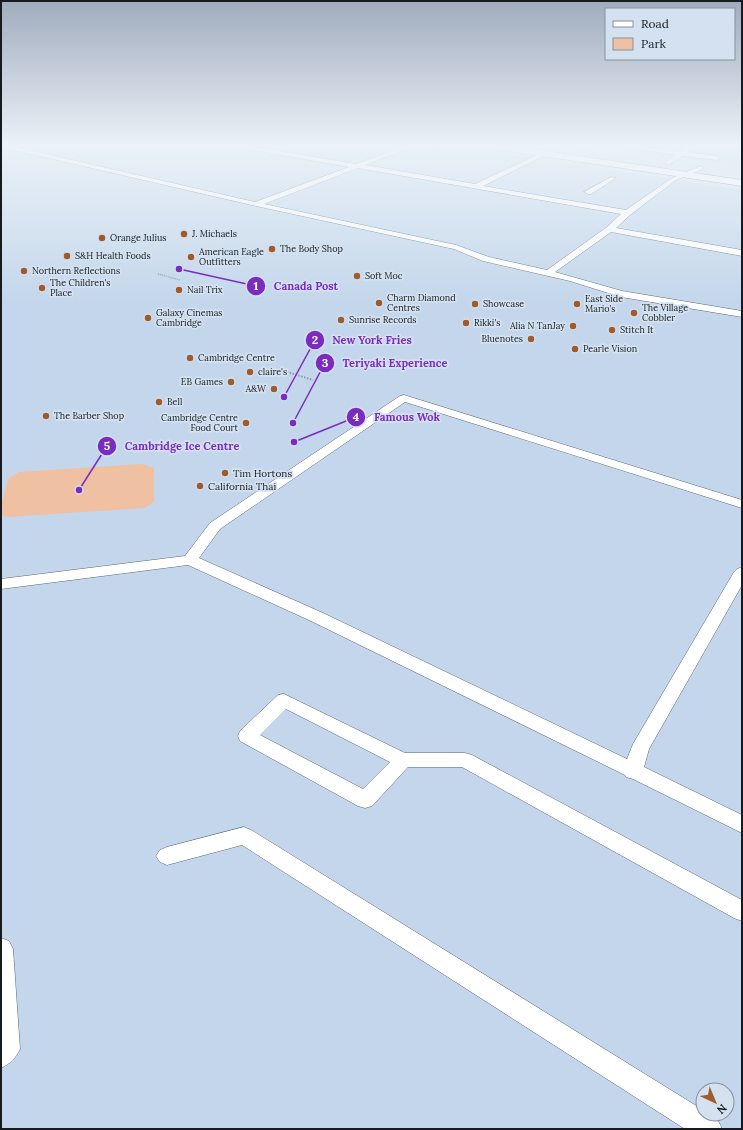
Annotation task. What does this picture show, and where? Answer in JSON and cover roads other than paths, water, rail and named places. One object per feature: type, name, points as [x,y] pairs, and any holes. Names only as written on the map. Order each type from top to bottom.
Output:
[{"type":"lane","points":[[228,198],[456,247],[486,259],[621,294],[742,314]]},
{"type":"lane","points":[[256,204],[273,198]]},
{"type":"lane","points":[[543,198],[628,213]]},
{"type":"lane","points":[[547,274],[610,229],[649,198]]},
{"type":"lane","points":[[610,229],[742,253]]},
{"type":"lane","points":[[190,560],[214,526],[404,398],[742,504]]},
{"type":"lane","points":[[1,584],[190,560],[317,617],[742,824]]},
{"type":"lane","points":[[634,772],[640,749],[742,572]]},
{"type":"lane","points":[[403,760],[365,800],[246,736],[284,700],[403,760],[465,760],[742,911]]},
{"type":"lane","points":[[166,856],[244,836],[709,1129]]},
{"type":"lane","points":[[1,949],[7,1049],[1,1055]]},
{"type":"place","name":"J. Michaels","points":[[184,234]]},
{"type":"place","name":"Orange Julius","points":[[102,238]]},
{"type":"place","name":"The Body Shop","points":[[272,249]]},
{"type":"place","name":"S&H Health Foods","points":[[67,256]]},
{"type":"place","name":"American Eagle Outfitters","points":[[191,257]]},
{"type":"place","name":"Canada Post","points":[[179,269]]},
{"type":"place","name":"Northern Reflections","points":[[24,271]]},
{"type":"place","name":"Soft Moc","points":[[357,276]]},
{"type":"place","name":"The Children's Place","points":[[42,288]]},
{"type":"place","name":"Nail Trix","points":[[179,290]]},
{"type":"place","name":"Charm Diamond Centres","points":[[379,303]]},
{"type":"place","name":"Showcase","points":[[475,304]]},
{"type":"place","name":"East Side Mario's","points":[[577,304]]},
{"type":"place","name":"The Village Cobbler","points":[[634,313]]},
{"type":"place","name":"Galaxy Cinemas Cambridge","points":[[148,318]]},
{"type":"place","name":"Sunrise Records","points":[[341,320]]},
{"type":"place","name":"Rikki's","points":[[466,323]]},
{"type":"place","name":"Alia N TanJay","points":[[573,326]]},
{"type":"place","name":"Stitch It","points":[[612,330]]},
{"type":"place","name":"Bluenotes","points":[[531,339]]},
{"type":"place","name":"Pearle Vision","points":[[575,349]]},
{"type":"place","name":"Cambridge Centre","points":[[190,358]]},
{"type":"place","name":"claire's","points":[[250,372]]},
{"type":"place","name":"EB Games","points":[[231,382]]},
{"type":"place","name":"A&W","points":[[274,389]]},
{"type":"place","name":"New York Fries","points":[[284,397]]},
{"type":"place","name":"Bell","points":[[159,402]]},
{"type":"place","name":"The Barber Shop","points":[[46,416]]},
{"type":"place","name":"Cambridge Centre Food Court","points":[[246,423]]},
{"type":"place","name":"Teriyaki Experience","points":[[293,423]]},
{"type":"place","name":"Famous Wok","points":[[294,442]]},
{"type":"place","name":"Tim Hortons","points":[[225,473]]},
{"type":"place","name":"California Thai","points":[[200,486]]},
{"type":"place","name":"Cambridge Ice Centre","points":[[79,490]]}]
